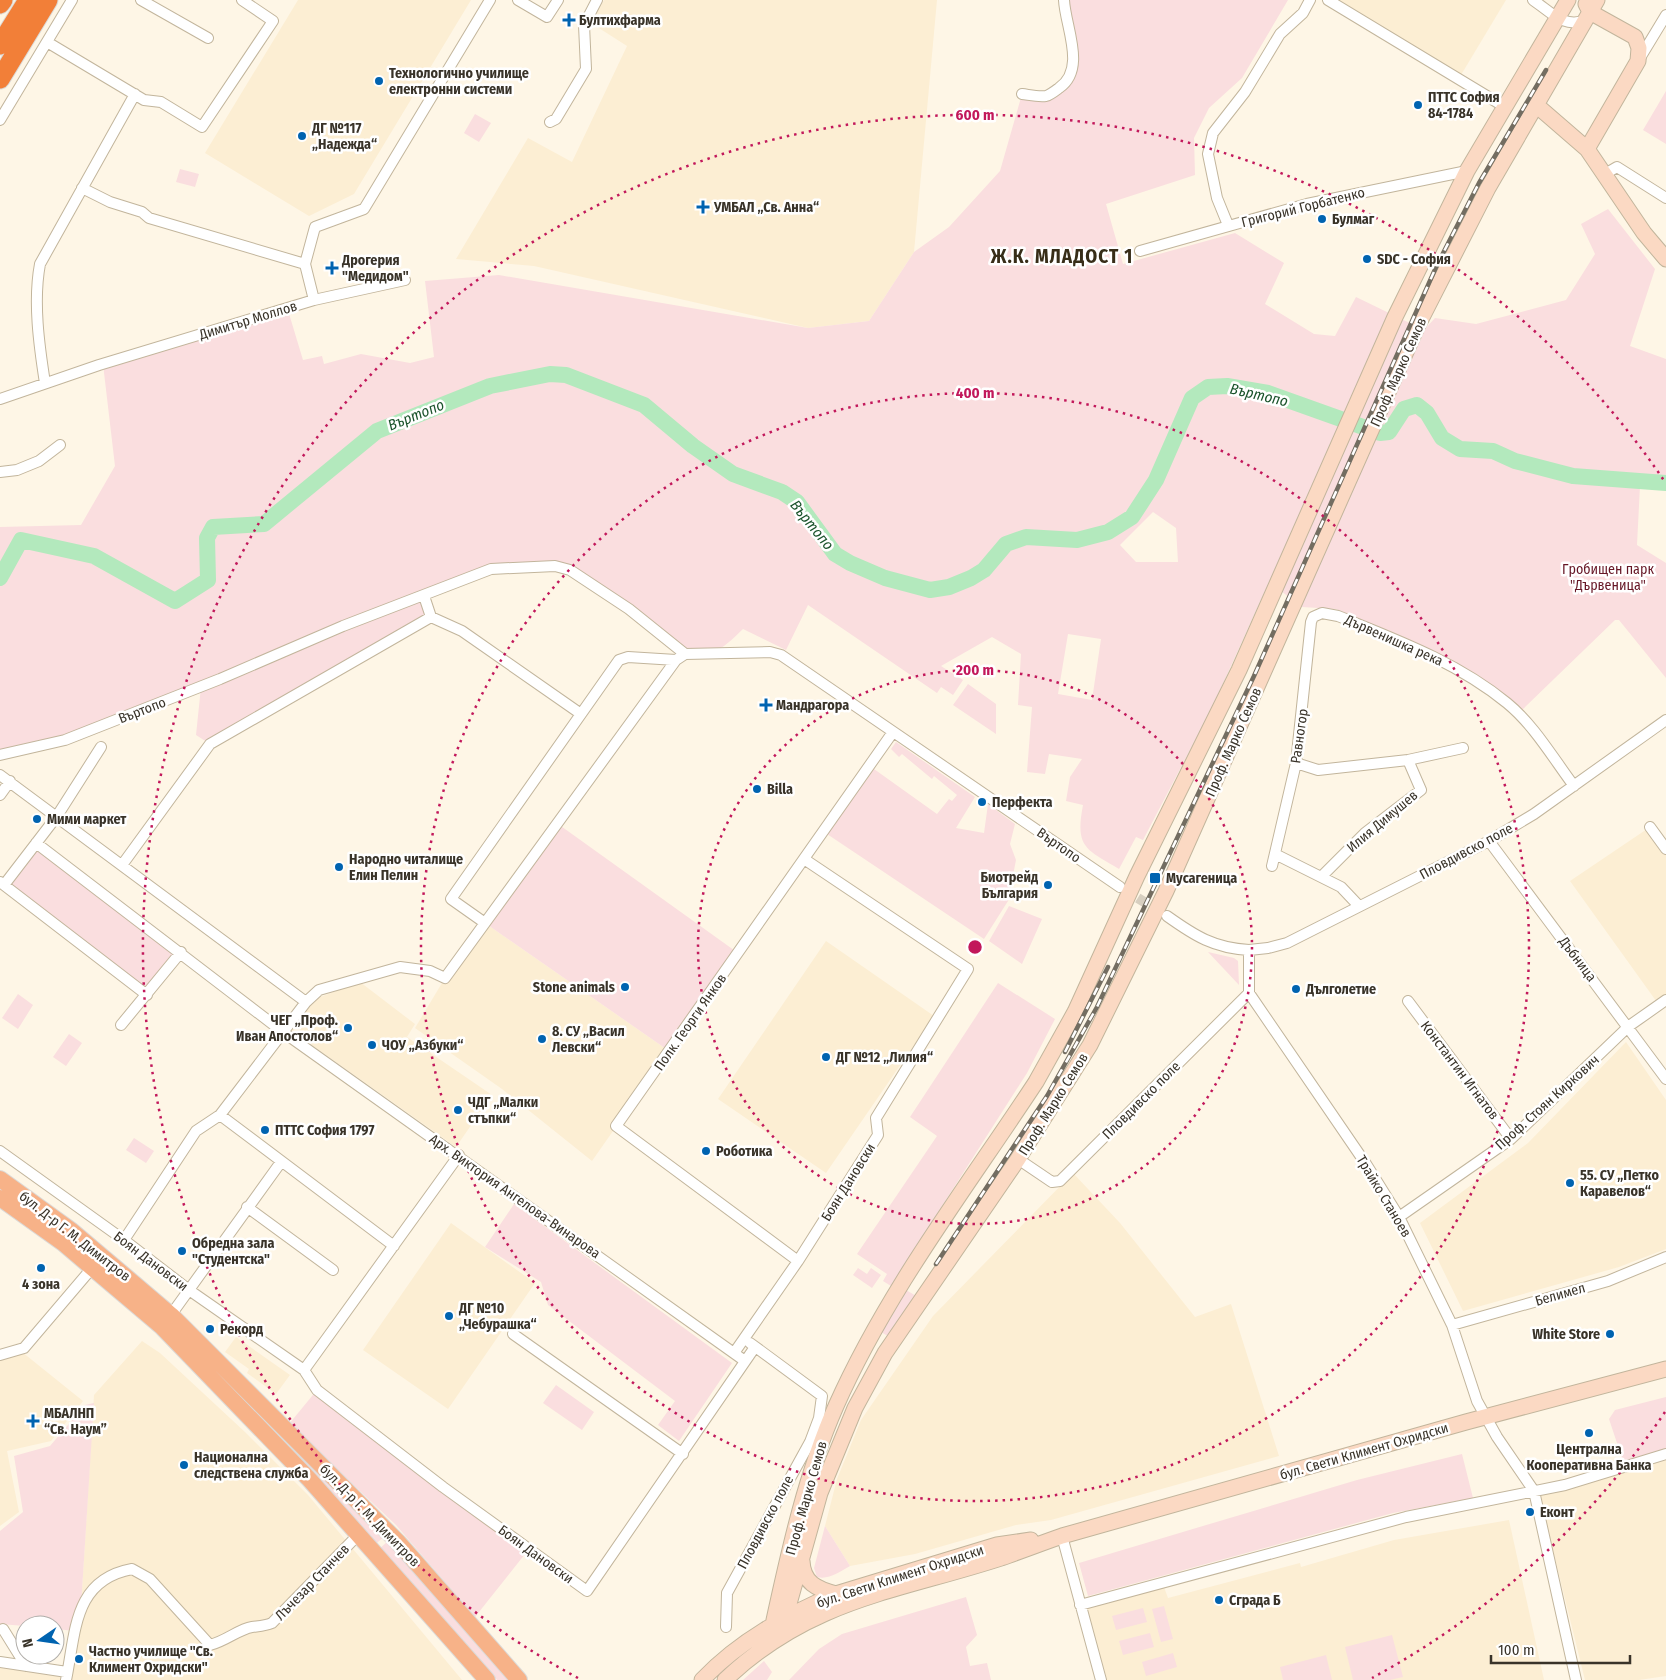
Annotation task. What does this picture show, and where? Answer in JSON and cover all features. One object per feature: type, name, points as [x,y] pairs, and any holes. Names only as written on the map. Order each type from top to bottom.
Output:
[{"type":"highway","points":[[0,4],[3,0]]},
{"type":"highway","points":[[0,45],[28,0]]},
{"type":"highway","points":[[0,80],[48,0]]},
{"type":"main road","name":"Проф. Марко Семов","points":[[779,1629],[804,1494],[818,1449],[836,1406],[867,1342],[903,1282],[1036,1082],[1061,1040],[1137,876],[1239,670],[1395,317],[1467,171],[1568,0]]},
{"type":"main road","name":"Проф. Марко Семов","points":[[779,1629],[820,1492],[855,1408],[885,1353],[1018,1159],[1073,1074],[1100,1027],[1166,891],[1417,327],[1488,188],[1591,10]]},
{"type":"main road","points":[[1587,149],[1638,61],[1639,48],[1635,37],[1591,10]]},
{"type":"main road","points":[[1535,104],[1587,149],[1644,233],[1666,259]]},
{"type":"main road","name":"бул. Д-р Г. М. Димитров","points":[[0,1179],[72,1231],[398,1542],[519,1680]]},
{"type":"main road","name":"бул. Д-р Г. М. Димитров","points":[[0,1198],[63,1243],[92,1268],[167,1321],[310,1478],[487,1680]]},
{"type":"main road","points":[[867,1342],[885,1353]]},
{"type":"main road","name":"бул. Свети Климент Охридски","points":[[702,1680],[734,1651],[779,1629],[869,1595],[1001,1558],[1062,1536],[1486,1417],[1666,1369]]},
{"type":"main road","name":"бул. Свети Климент Охридски","points":[[725,1680],[779,1629],[836,1594],[997,1544],[1062,1536]]},
{"type":"main road","points":[[802,1557],[804,1574],[808,1581],[820,1590],[836,1594]]},
{"type":"street","points":[[0,120],[72,0]]},
{"type":"street","points":[[140,0],[208,38]]},
{"type":"street","points":[[47,42],[144,100],[161,102],[202,127],[273,21],[242,0]]},
{"type":"street","name":"Димитър Моллов","points":[[0,399],[45,383],[314,300],[305,264],[315,227],[364,210],[490,0]]},
{"type":"street","points":[[518,0],[547,17],[558,0]]},
{"type":"street","points":[[550,122],[556,119],[586,68],[584,25],[597,0]]},
{"type":"street","points":[[1022,94],[1047,96],[1065,84],[1071,72],[1074,56],[1072,36],[1065,16],[1064,0]]},
{"type":"street","points":[[1228,225],[1217,198],[1208,154],[1212,133],[1245,92],[1280,34],[1303,13],[1310,0]]},
{"type":"street","points":[[1328,0],[1505,107]]},
{"type":"street","points":[[1532,0],[1558,18],[1571,24],[1591,10]]},
{"type":"street","points":[[1638,61],[1666,15]]},
{"type":"street","points":[[45,383],[40,354],[37,280],[40,264],[135,94]]},
{"type":"street","points":[[1605,174],[1617,167],[1666,198]]},
{"type":"street","name":"Григорий Горбатенко","points":[[1140,251],[1307,204],[1467,171]]},
{"type":"street","points":[[82,188],[110,202],[142,212],[149,218],[305,264]]},
{"type":"street","points":[[314,300],[404,280]]},
{"type":"street","points":[[0,472],[18,470],[39,461],[60,445]]},
{"type":"street","name":"Въртопо","points":[[0,755],[65,740],[214,682],[343,626],[491,569],[554,566],[570,570],[629,609],[680,657],[770,652],[781,655],[1120,887]]},
{"type":"street","points":[[424,596],[432,617],[462,631],[581,714]]},
{"type":"street","name":"Дървенишка река","points":[[1313,617],[1322,613],[1338,616],[1432,655],[1464,674],[1507,703],[1520,716],[1574,786]]},
{"type":"street","points":[[122,865],[210,744],[432,617]]},
{"type":"street","name":"Равногор","points":[[1272,866],[1296,764],[1310,622],[1313,617]]},
{"type":"street","points":[[485,923],[451,899],[619,660],[628,657],[680,657]]},
{"type":"street","points":[[124,1240],[196,1130],[220,1115],[306,1002],[319,990],[400,966],[430,971],[445,978],[680,657]]},
{"type":"street","name":"Пловдивско поле","points":[[1167,916],[1205,941],[1236,949],[1268,948],[1287,943],[1489,841],[1574,786],[1666,720]]},
{"type":"street","name":"Полк. Георги Янков","points":[[798,1261],[616,1126],[893,732]]},
{"type":"street","points":[[101,747],[57,816],[2,884],[147,995]]},
{"type":"street","points":[[1296,764],[1318,770],[1408,760],[1463,748]]},
{"type":"street","name":"Илия Димушев","points":[[1322,876],[1365,833],[1421,790],[1408,760]]},
{"type":"street","points":[[0,775],[3,788],[57,816],[306,1002]]},
{"type":"street","points":[[1650,827],[1666,848]]},
{"type":"street","name":"Дъбница","points":[[1489,841],[1629,1026],[1666,1079]]},
{"type":"street","name":"Арх. Виктория Ангелова-Винарова","points":[[36,843],[181,952],[283,1032],[459,1155],[745,1361]]},
{"type":"street","points":[[1275,854],[1341,887],[1359,906]]},
{"type":"street","name":"Боян Дановски","points":[[734,1353],[798,1261],[878,1135],[876,1118],[968,969],[804,859]]},
{"type":"street","points":[[1248,993],[1249,950]]},
{"type":"street","points":[[121,1026],[181,952]]},
{"type":"street","name":"Пловдивско поле","points":[[1018,1159],[1052,1182],[1060,1181],[1248,993]]},
{"type":"street","name":"Трайко Станоев","points":[[1248,993],[1366,1164],[1399,1217],[1452,1325],[1477,1401],[1534,1491]]},
{"type":"street","name":"Проф. Стоян Киркович","points":[[1399,1217],[1511,1139],[1629,1026],[1666,1000]]},
{"type":"street","name":"Константин Игнатов","points":[[1408,1001],[1511,1139]]},
{"type":"street","points":[[220,1115],[394,1246]]},
{"type":"street","name":"Боян Дановски","points":[[0,1151],[124,1240],[189,1290],[304,1370],[317,1390],[442,1487],[587,1591],[755,1347]]},
{"type":"street","points":[[304,1370],[459,1155]]},
{"type":"street","points":[[167,1321],[281,1162]]},
{"type":"street","points":[[247,1207],[332,1270]]},
{"type":"street","name":"Белимел","points":[[1452,1325],[1608,1281],[1666,1256]]},
{"type":"street","points":[[0,1355],[24,1348],[92,1268]]},
{"type":"street","points":[[513,1334],[683,1454]]},
{"type":"street","name":"Пловдивско поле","points":[[726,1627],[727,1593],[810,1442],[819,1418],[822,1396],[744,1339]]},
{"type":"street","points":[[1080,1605],[1406,1517],[1565,1485],[1666,1454]]},
{"type":"street","points":[[1534,1491],[1576,1680]]},
{"type":"street","name":"Лъчезар Станчев","points":[[0,1662],[66,1676],[81,1606],[90,1590],[115,1572],[132,1569],[150,1579],[210,1645],[224,1642],[251,1627],[261,1627],[272,1622],[358,1534]]},
{"type":"street","points":[[1062,1536],[1100,1680]]},
{"type":"street","points":[[3,1629],[26,1666]]},
{"type":"shaded area","points":[[298,0],[471,0],[354,194],[309,216],[205,153]]},
{"type":"shaded area","name":"УМБАЛ „Св. Анна“","points":[[604,0],[937,0],[914,252],[869,321],[808,328],[534,266],[456,259],[528,138],[572,162],[627,46],[591,23]]},
{"type":"shaded area","points":[[1338,0],[1506,0],[1461,75]]},
{"type":"shaded area","points":[[1650,827],[1666,849],[1666,1000],[1659,1005],[1570,881]]},
{"type":"shaded area","name":"8. СУ „Васил Левски“","points":[[485,923],[669,1051],[592,1161],[502,1089],[415,1028],[445,978]]},
{"type":"shaded area","name":"ДГ №12 „Лилия“","points":[[826,941],[934,1016],[826,1173],[718,1099]]},
{"type":"shaded area","points":[[360,982],[415,1024],[407,1037],[492,1095],[456,1147],[292,1031],[315,999]]},
{"type":"shaded area","name":"55. СУ „Петко Каравелов“","points":[[1626,1042],[1666,1100],[1666,1249],[1619,1267],[1463,1311],[1420,1223],[1528,1143]]},
{"type":"shaded area","points":[[1073,1173],[1120,1223],[1195,1317],[1231,1304],[1279,1456],[1051,1520],[1016,1525],[915,1554],[850,1566],[825,1526],[837,1479],[861,1420],[933,1316]]},
{"type":"shaded area","name":"ДГ №10 „Чебурашка“","points":[[451,1223],[535,1283],[448,1409],[363,1350]]},
{"type":"shaded area","points":[[236,1337],[290,1375],[276,1394],[247,1373],[249,1369],[225,1352]]},
{"type":"shaded area","points":[[142,1341],[160,1353],[245,1432],[308,1495],[462,1680],[0,1680],[0,1662],[67,1672],[81,1606],[94,1395]]},
{"type":"shaded area","name":"MБАЛНП “Св. Наум”","points":[[22,1352],[83,1401],[51,1441],[7,1451],[19,1512],[0,1526],[0,1359]]},
{"type":"shaded area","points":[[1666,1460],[1666,1676],[1639,1680],[1585,1680],[1539,1494]]},
{"type":"shaded area","points":[[1509,1520],[1544,1680],[1107,1680],[1087,1608],[1164,1587],[1168,1598],[1300,1563],[1301,1567],[1394,1540]]},
{"type":"green space","name":"Гробищен парк \"Дървеница\"","points":[[1064,0],[1288,0],[1242,78],[1209,108],[1194,138],[1195,175],[1106,204],[1123,264],[1235,233],[1284,263],[1265,304],[1314,334],[1335,336],[1356,297],[1424,330],[1435,318],[1476,324],[1566,300],[1595,254],[1581,224],[1608,209],[1655,269],[1630,346],[1666,359],[1666,489],[1640,486],[1637,545],[1666,563],[1666,678],[1619,620],[1615,620],[1521,711],[1432,652],[1336,609],[1302,607],[1269,582],[1212,708],[1143,840],[1136,837],[1119,869],[1085,845],[1080,830],[1083,805],[1066,801],[1070,777],[1082,759],[1049,754],[1045,774],[1027,772],[1032,707],[1018,705],[1021,654],[992,637],[941,666],[963,680],[953,695],[941,687],[937,693],[808,605],[786,650],[743,629],[722,647],[709,652],[702,652],[682,647],[555,566],[491,569],[424,596],[431,617],[210,744],[196,735],[201,687],[65,740],[0,755],[0,527],[81,525],[115,466],[103,364],[287,307],[303,360],[322,356],[324,364],[361,354],[410,363],[434,357],[425,281],[499,275],[808,328],[869,321],[914,252],[949,227],[1000,171],[1022,94],[1047,96],[1071,72]],"holes":[[[1153,512],[1176,528],[1178,562],[1136,562],[1120,545]],[[1068,634],[1101,639],[1092,700],[1058,694]]]},
{"type":"green space","points":[[1666,91],[1666,144],[1643,130]]},
{"type":"green space","points":[[475,114],[491,123],[479,142],[464,133]]},
{"type":"green space","points":[[180,169],[199,174],[195,187],[176,182]]},
{"type":"green space","points":[[968,684],[996,704],[996,734],[953,705]]},
{"type":"green space","points":[[896,742],[975,797],[956,828],[984,833],[988,804],[1015,824],[1010,844],[1016,860],[1008,901],[984,939],[827,834],[874,769],[937,814],[949,799],[952,801],[957,795],[934,776],[932,779],[902,754],[899,757],[891,749]]},
{"type":"green space","points":[[558,824],[738,953],[669,1051],[485,923]]},
{"type":"green space","points":[[36,843],[181,952],[147,995],[4,885]]},
{"type":"green space","points":[[1009,906],[1042,919],[1022,964],[989,941]]},
{"type":"green space","points":[[1208,952],[1234,958],[1238,961],[1239,985]]},
{"type":"green space","points":[[998,983],[1055,1019],[1027,1073],[891,1286],[883,1281],[887,1274],[857,1254],[937,1136],[910,1117]]},
{"type":"green space","points":[[18,994],[33,1005],[18,1029],[2,1018]]},
{"type":"green space","points":[[69,1034],[82,1043],[66,1066],[53,1057]]},
{"type":"green space","points":[[134,1138],[154,1151],[146,1163],[126,1150]]},
{"type":"green space","points":[[514,1204],[732,1363],[679,1441],[658,1425],[675,1401],[548,1305],[541,1282],[485,1247]]},
{"type":"green space","points":[[858,1268],[867,1274],[871,1268],[881,1275],[872,1288],[853,1275]]},
{"type":"green space","points":[[906,1290],[918,1297],[891,1338],[881,1332]]},
{"type":"green space","points":[[182,1344],[233,1386],[293,1449],[384,1537],[373,1546]]},
{"type":"green space","points":[[556,1385],[594,1412],[582,1430],[543,1403]]},
{"type":"green space","points":[[317,1390],[529,1549],[475,1617],[396,1525],[289,1424]]},
{"type":"green space","points":[[1666,1397],[1666,1454],[1625,1467],[1609,1419],[1615,1410]]},
{"type":"green space","points":[[94,1403],[81,1606],[76,1631],[65,1630],[65,1615],[15,1615],[15,1625],[0,1624],[0,1531],[23,1512],[14,1456],[50,1446],[85,1405]]},
{"type":"green space","points":[[1462,1454],[1473,1498],[1393,1513],[1088,1596],[1079,1563],[1357,1480]]},
{"type":"green space","points":[[825,1526],[850,1566],[834,1575],[821,1578],[817,1577],[814,1568]]},
{"type":"green space","points":[[388,1541],[511,1680],[497,1680],[445,1621],[377,1551]]},
{"type":"green space","points":[[966,1597],[977,1635],[966,1647],[970,1666],[987,1663],[991,1680],[789,1680],[819,1649],[842,1634]]},
{"type":"green space","points":[[1164,1606],[1173,1639],[1161,1642],[1152,1609]]},
{"type":"green space","points":[[1143,1608],[1147,1622],[1116,1630],[1112,1616]]},
{"type":"green space","points":[[1150,1633],[1154,1647],[1123,1655],[1119,1641]]},
{"type":"green space","points":[[1392,1635],[1403,1677],[1390,1680],[1353,1680],[1345,1647]]},
{"type":"green space","points":[[1173,1653],[1177,1667],[1146,1676],[1142,1662]]},
{"type":"green space","points":[[1326,1655],[1332,1680],[1283,1680],[1280,1667]]},
{"type":"green space","points":[[764,1661],[772,1672],[767,1680],[743,1680]]},
{"type":"waterway","name":"Въртопо","points":[[0,578],[21,540],[94,556],[175,601],[208,580],[207,538],[213,527],[264,524],[377,431],[490,386],[550,374],[566,375],[644,405],[693,446],[733,474],[782,492],[797,502],[835,554],[850,563],[885,578],[930,590],[949,587],[971,578],[984,570],[1006,544],[1026,537],[1077,540],[1108,532],[1132,517],[1156,480],[1192,398],[1208,387],[1227,386],[1268,393],[1380,433],[1389,432],[1404,409],[1417,405],[1427,413],[1442,438],[1460,449],[1493,451],[1515,461],[1573,476],[1666,483]]},
{"type":"tunnel","points":[[1125,890],[1162,913]]},
{"type":"railway","points":[[936,1264],[1047,1096],[1097,1007],[1254,676],[1437,265],[1479,183],[1546,70]]},
{"type":"railway","points":[[1065,1052],[1108,967]]},
{"type":"place","name":"Бултихфарма","points":[[569,20]]},
{"type":"place","name":"Технологично училище електронни системи","points":[[379,81]]},
{"type":"place","name":"ПТТС София 84-1784","points":[[1418,105]]},
{"type":"place","name":"ДГ №117 „Надежда“","points":[[302,136]]},
{"type":"place","name":"УМБАЛ „Св. Анна“","points":[[703,207]]},
{"type":"place","name":"Булмаг","points":[[1322,219]]},
{"type":"place","name":"SDC - София","points":[[1367,259]]},
{"type":"place","name":"Дрогерия \"Медидом\"","points":[[332,268]]},
{"type":"place","name":"Мандрагора","points":[[766,705]]},
{"type":"place","name":"Billa","points":[[757,789]]},
{"type":"place","name":"Перфекта","points":[[982,802]]},
{"type":"place","name":"Мими маркет","points":[[37,819]]},
{"type":"place","name":"Народно читалище Елин Пелин","points":[[339,867]]},
{"type":"place","name":"Мусагеница","points":[[1155,878]]},
{"type":"place","name":"Биотрейд България","points":[[1048,885]]},
{"type":"place","name":"Stone animals","points":[[625,987]]},
{"type":"place","name":"Дълголетие","points":[[1296,989]]},
{"type":"place","name":"ЧЕГ „Проф. Иван Апостолов“","points":[[348,1028]]},
{"type":"place","name":"8. СУ „Васил Левски“","points":[[542,1039]]},
{"type":"place","name":"ЧОУ „Азбуки“","points":[[372,1045]]},
{"type":"place","name":"ДГ №12 „Лилия“","points":[[826,1057]]},
{"type":"place","name":"ЧДГ „Малки стъпки“","points":[[458,1110]]},
{"type":"place","name":"ПТТС София 1797","points":[[265,1130]]},
{"type":"place","name":"Роботика","points":[[706,1151]]},
{"type":"place","name":"55. СУ „Петко Каравелов“","points":[[1570,1183]]},
{"type":"place","name":"Обредна зала \"Студентска\"","points":[[182,1251]]},
{"type":"place","name":"4 зона","points":[[41,1268]]},
{"type":"place","name":"ДГ №10 „Чебурашка“","points":[[449,1316]]},
{"type":"place","name":"Рекорд","points":[[210,1329]]},
{"type":"place","name":"White Store","points":[[1610,1334]]},
{"type":"place","name":"MБАЛНП “Св. Наум”","points":[[33,1421]]},
{"type":"place","name":"Централна Кооперативна Банка","points":[[1589,1433]]},
{"type":"place","name":"Национална следствена служба","points":[[184,1465]]},
{"type":"place","name":"Еконт","points":[[1530,1512]]},
{"type":"place","name":"Сграда Б","points":[[1219,1600]]},
{"type":"place","name":"Частно училище \"Св. Климент Охридски\"","points":[[79,1659]]},
{"type":"district","name":"Ж.К. МЛАДОСТ 1","points":[[1062,256]]}]
